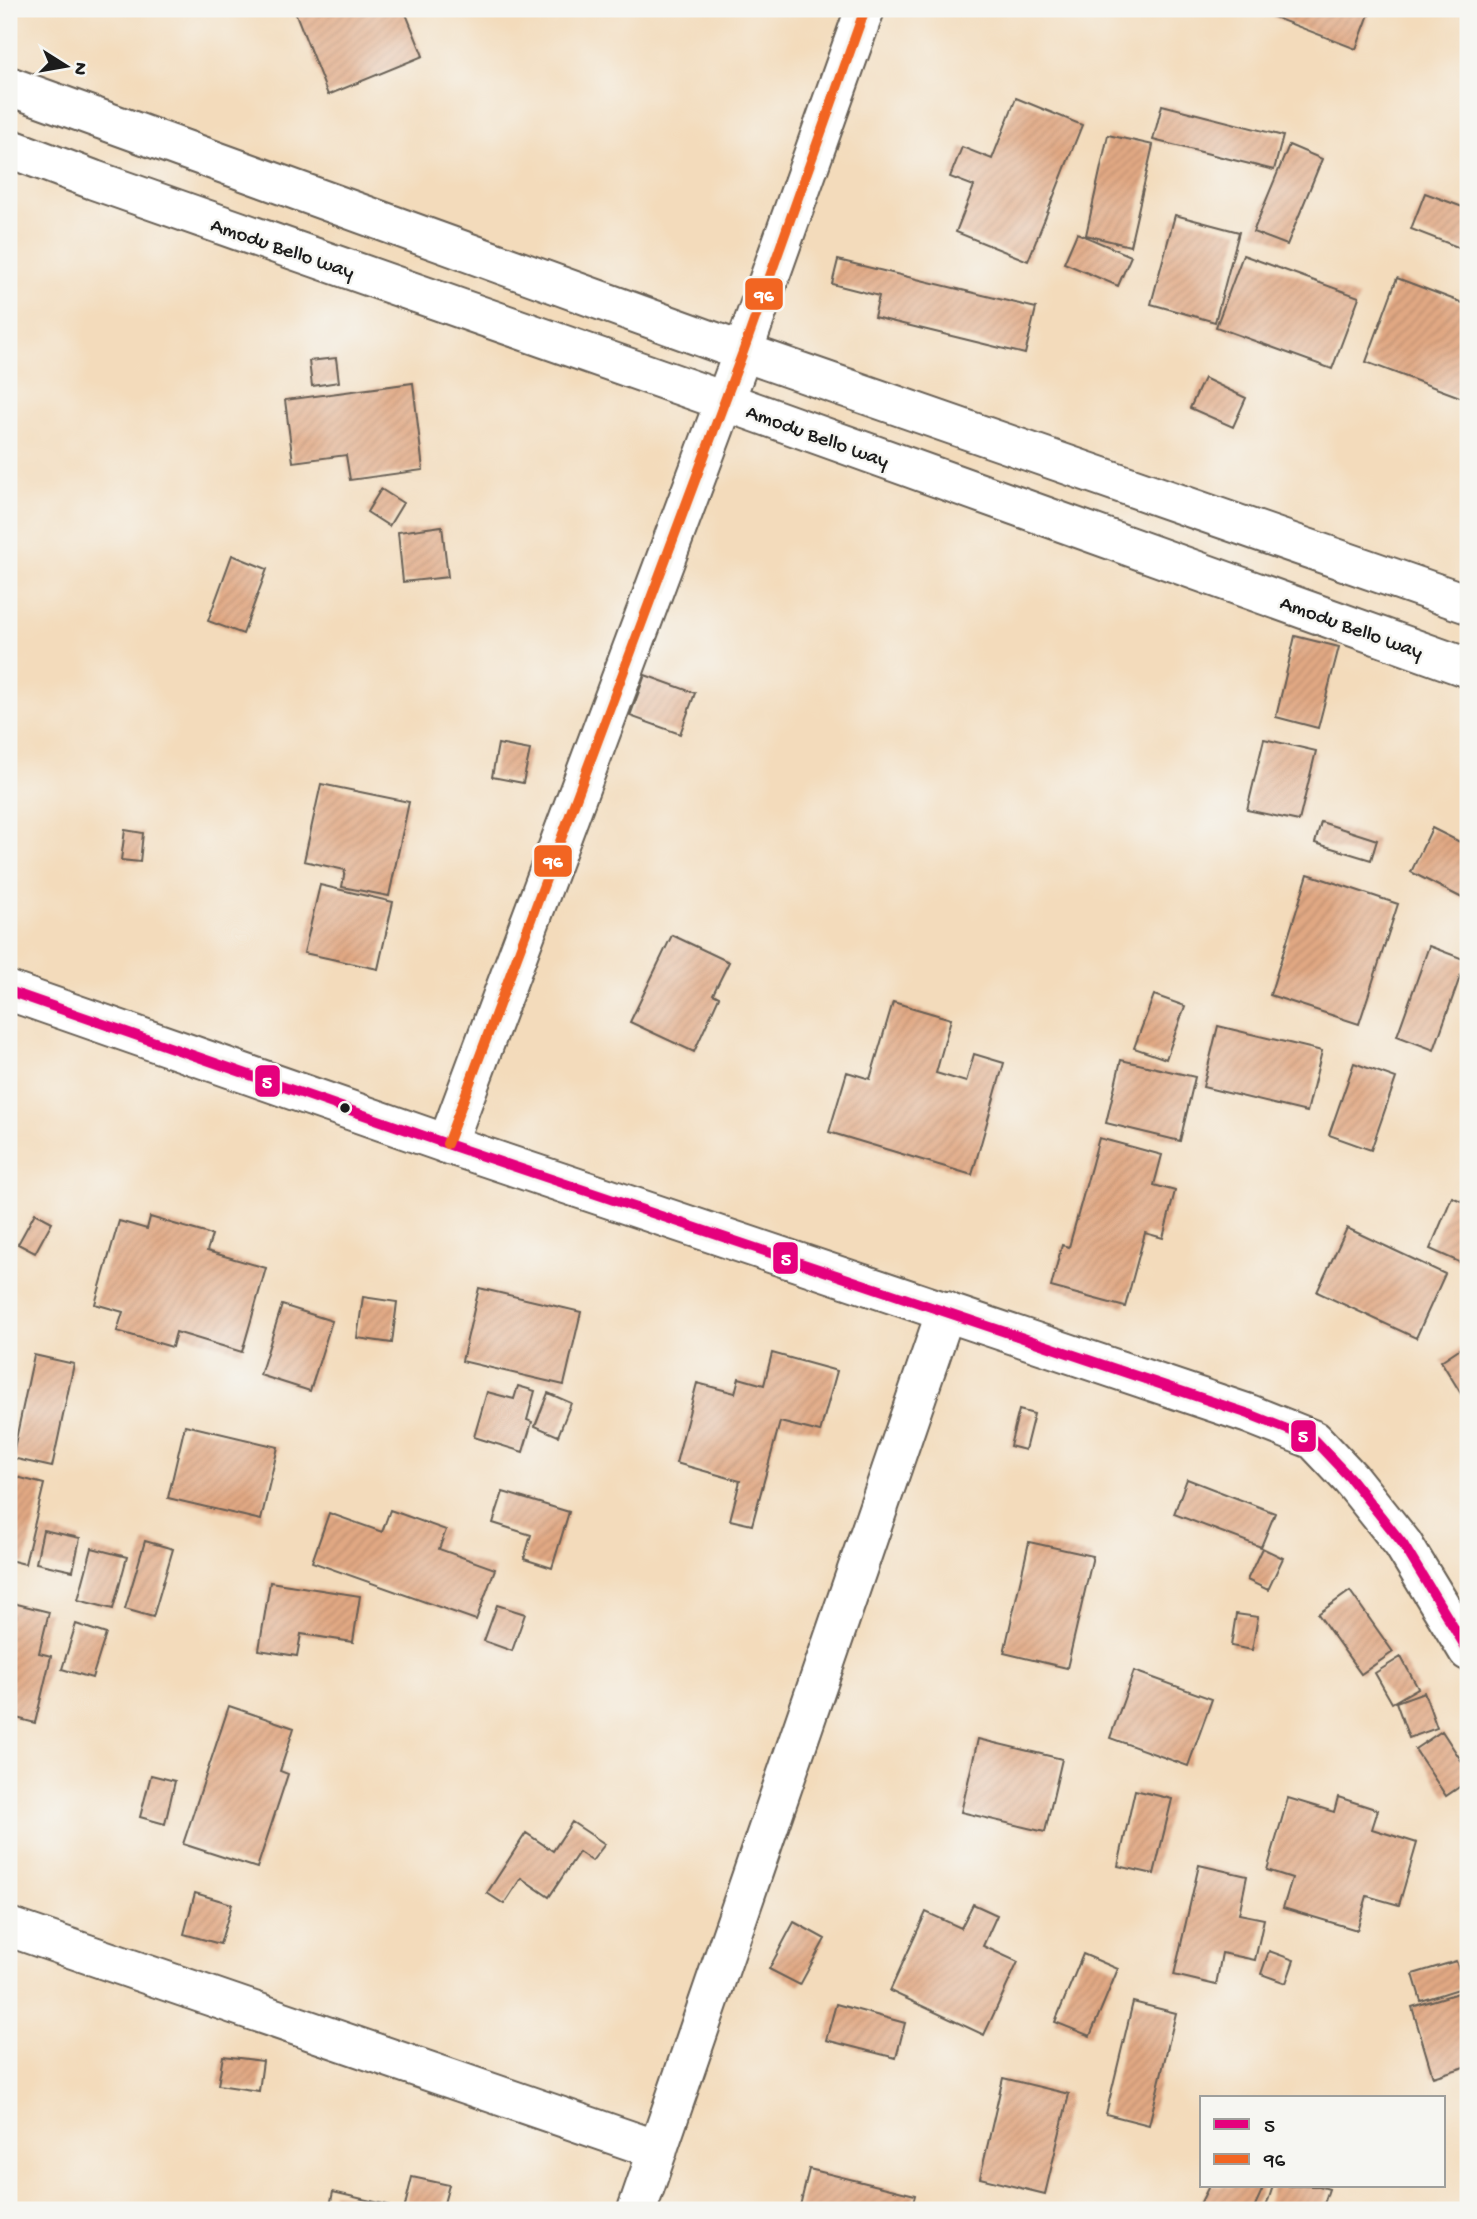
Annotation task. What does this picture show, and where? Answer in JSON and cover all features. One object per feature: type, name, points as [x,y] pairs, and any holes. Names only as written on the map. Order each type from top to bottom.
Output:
[{"type":"street","points":[[447,1144],[743,352],[865,9]]},
{"type":"street","points":[[9,86],[743,352],[1468,604]]},
{"type":"street","name":"Amodu Bello way","points":[[9,148],[1468,668]]},
{"type":"street","points":[[9,991],[447,1144],[1249,1413],[1314,1440],[1351,1479],[1403,1544],[1468,1651]]},
{"type":"street","points":[[638,2210],[946,1311]]},
{"type":"street","points":[[9,1927],[658,2150]]},
{"type":"building","points":[[294,9],[404,9],[423,56],[328,95]]},
{"type":"building","points":[[1253,9],[1371,9],[1356,49]]},
{"type":"building","points":[[1016,98],[1082,125],[1028,261],[956,232],[974,186],[950,177],[962,147],[992,159]]},
{"type":"building","points":[[1162,105],[1283,136],[1274,170],[1153,140]]},
{"type":"building","points":[[1108,135],[1153,145],[1130,246],[1086,235]]},
{"type":"building","points":[[1289,145],[1322,159],[1287,245],[1253,232]]},
{"type":"building","points":[[1425,193],[1468,209],[1468,251],[1411,229]]},
{"type":"building","points":[[1175,215],[1239,232],[1215,322],[1151,304]]},
{"type":"building","points":[[1077,233],[1131,256],[1118,286],[1064,263]]},
{"type":"building","points":[[1243,255],[1359,297],[1332,369],[1216,327]]},
{"type":"building","points":[[838,260],[1036,308],[1025,354],[874,317],[879,296],[832,284]]},
{"type":"building","points":[[1397,278],[1468,305],[1468,400],[1366,362]]},
{"type":"building","points":[[336,358],[339,382],[312,386],[309,361]]},
{"type":"building","points":[[1204,378],[1246,398],[1233,427],[1190,408]]},
{"type":"building","points":[[413,383],[423,470],[350,480],[346,455],[293,462],[285,400]]},
{"type":"building","points":[[381,489],[403,503],[389,526],[367,512]]},
{"type":"building","points":[[442,526],[448,577],[403,582],[398,532]]},
{"type":"building","points":[[232,555],[267,569],[243,634],[208,621]]},
{"type":"building","points":[[1295,636],[1339,647],[1318,728],[1276,717]]},
{"type":"building","points":[[645,675],[695,693],[680,734],[630,716]]},
{"type":"building","points":[[1264,739],[1316,751],[1299,821],[1247,810]]},
{"type":"building","points":[[498,744],[530,750],[523,783],[492,777]]},
{"type":"building","points":[[321,784],[409,802],[389,896],[342,887],[345,870],[304,861]]},
{"type":"building","points":[[1321,822],[1377,840],[1371,860],[1315,843]]},
{"type":"building","points":[[1432,828],[1468,846],[1468,901],[1411,872]]},
{"type":"building","points":[[125,830],[143,833],[140,862],[121,860]]},
{"type":"building","points":[[1308,874],[1398,904],[1359,1024],[1270,995]]},
{"type":"building","points":[[320,885],[393,902],[378,969],[304,953]]},
{"type":"building","points":[[672,935],[729,962],[713,994],[719,997],[694,1052],[630,1022]]},
{"type":"building","points":[[1429,946],[1466,960],[1434,1050],[1397,1036]]},
{"type":"building","points":[[1154,995],[1185,1006],[1166,1059],[1134,1048]]},
{"type":"building","points":[[893,1002],[951,1019],[936,1073],[966,1082],[974,1054],[1004,1063],[972,1175],[829,1132],[847,1072],[870,1079]]},
{"type":"building","points":[[1218,1026],[1322,1051],[1307,1112],[1203,1087]]},
{"type":"building","points":[[1121,1060],[1195,1077],[1180,1141],[1106,1123]]},
{"type":"building","points":[[1354,1063],[1396,1078],[1371,1150],[1329,1135]]},
{"type":"building","points":[[1099,1138],[1162,1155],[1154,1185],[1175,1191],[1163,1238],[1145,1233],[1125,1307],[1051,1287],[1062,1245],[1069,1247]]},
{"type":"building","points":[[1452,1197],[1468,1204],[1468,1266],[1430,1249]]},
{"type":"building","points":[[35,1213],[52,1222],[35,1253],[18,1244]]},
{"type":"building","points":[[150,1217],[212,1235],[207,1251],[266,1268],[242,1352],[176,1332],[172,1347],[117,1331],[123,1312],[95,1304],[119,1221],[147,1229]]},
{"type":"building","points":[[1347,1228],[1445,1274],[1416,1338],[1317,1292]]},
{"type":"building","points":[[479,1288],[581,1312],[564,1385],[462,1361]]},
{"type":"building","points":[[363,1297],[397,1302],[392,1343],[357,1338]]},
{"type":"building","points":[[282,1305],[332,1321],[310,1391],[260,1375]]},
{"type":"building","points":[[1468,1343],[1468,1405],[1441,1361]]},
{"type":"building","points":[[772,1353],[837,1371],[820,1432],[780,1422],[752,1525],[730,1520],[740,1481],[676,1463],[697,1383],[735,1393],[739,1378],[764,1385]]},
{"type":"building","points":[[34,1355],[74,1364],[52,1467],[12,1458]]},
{"type":"building","points":[[518,1386],[535,1391],[527,1420],[532,1422],[523,1452],[474,1437],[487,1392],[514,1399]]},
{"type":"building","points":[[548,1393],[571,1403],[558,1436],[535,1426]]},
{"type":"building","points":[[1019,1410],[1034,1414],[1025,1450],[1010,1446]]},
{"type":"building","points":[[185,1425],[278,1447],[261,1520],[168,1498]]},
{"type":"building","points":[[9,1475],[44,1484],[25,1564],[9,1560]]},
{"type":"building","points":[[1187,1479],[1275,1513],[1261,1547],[1174,1514]]},
{"type":"building","points":[[503,1492],[569,1512],[552,1568],[524,1559],[531,1535],[493,1523]]},
{"type":"building","points":[[390,1510],[446,1530],[439,1549],[495,1569],[476,1620],[312,1562],[329,1513],[382,1532]]},
{"type":"building","points":[[43,1530],[80,1538],[73,1571],[36,1563]]},
{"type":"building","points":[[145,1541],[173,1549],[153,1617],[125,1609]]},
{"type":"building","points":[[1029,1542],[1093,1556],[1067,1668],[1004,1653]]},
{"type":"building","points":[[92,1548],[127,1557],[113,1609],[78,1600]]},
{"type":"building","points":[[1262,1548],[1283,1558],[1268,1590],[1247,1580]]},
{"type":"building","points":[[270,1582],[360,1596],[353,1642],[301,1634],[297,1656],[259,1650]]},
{"type":"building","points":[[1350,1591],[1393,1652],[1361,1674],[1318,1614]]},
{"type":"building","points":[[9,1602],[49,1612],[39,1653],[51,1656],[35,1723],[9,1716]]},
{"type":"building","points":[[497,1605],[525,1614],[512,1651],[484,1641]]},
{"type":"building","points":[[1236,1614],[1258,1617],[1252,1650],[1231,1646]]},
{"type":"building","points":[[76,1624],[106,1634],[92,1678],[62,1669]]},
{"type":"building","points":[[1401,1657],[1418,1688],[1392,1703],[1375,1673]]},
{"type":"building","points":[[1134,1671],[1212,1699],[1188,1766],[1110,1738]]},
{"type":"building","points":[[1424,1692],[1437,1728],[1409,1738],[1396,1702]]},
{"type":"building","points":[[229,1706],[294,1728],[280,1771],[288,1774],[257,1868],[183,1844]]},
{"type":"building","points":[[1442,1731],[1468,1771],[1468,1781],[1446,1796],[1415,1749]]},
{"type":"building","points":[[978,1739],[1062,1759],[1045,1832],[961,1812]]},
{"type":"building","points":[[151,1775],[175,1781],[165,1824],[140,1817]]},
{"type":"building","points":[[1135,1790],[1172,1799],[1154,1874],[1118,1866]]},
{"type":"building","points":[[1338,1797],[1378,1810],[1372,1829],[1417,1843],[1399,1905],[1367,1896],[1357,1930],[1283,1908],[1292,1878],[1267,1870],[1288,1798],[1334,1812]]},
{"type":"building","points":[[572,1822],[605,1844],[592,1861],[579,1852],[549,1897],[521,1878],[504,1904],[487,1893],[526,1833],[553,1851]]},
{"type":"building","points":[[1199,1865],[1247,1876],[1239,1914],[1264,1919],[1255,1960],[1222,1953],[1216,1985],[1174,1975]]},
{"type":"building","points":[[195,1893],[232,1904],[220,1944],[184,1934]]},
{"type":"building","points":[[973,1904],[997,1915],[983,1946],[1018,1962],[984,2035],[890,1991],[926,1912],[961,1928]]},
{"type":"building","points":[[794,1922],[825,1939],[800,1985],[769,1969]]},
{"type":"building","points":[[1269,1951],[1294,1960],[1286,1983],[1261,1974]]},
{"type":"building","points":[[1083,1954],[1118,1969],[1090,2036],[1055,2022]]},
{"type":"building","points":[[1456,1961],[1459,1970],[1468,1967],[1468,1986],[1421,2001],[1413,1974]]},
{"type":"building","points":[[1468,1990],[1468,2066],[1433,2077],[1412,2007]]},
{"type":"building","points":[[1133,2002],[1176,2013],[1149,2125],[1106,2114]]},
{"type":"building","points":[[836,2004],[905,2023],[896,2058],[826,2040]]},
{"type":"building","points":[[223,2056],[263,2061],[259,2091],[218,2085]]},
{"type":"building","points":[[1003,2078],[1069,2094],[1045,2194],[980,2178]]},
{"type":"building","points":[[809,2169],[915,2195],[911,2210],[799,2210]]},
{"type":"building","points":[[412,2177],[449,2185],[443,2207],[453,2210],[404,2210]]},
{"type":"building","points":[[1208,2188],[1263,2188],[1253,2210],[1197,2210]]},
{"type":"building","points":[[1272,2188],[1329,2189],[1322,2210],[1265,2210]]},
{"type":"building","points":[[333,2192],[388,2205],[387,2210],[329,2210]]},
{"type":"transit line","name":"96","points":[[447,1144],[743,352],[865,9]]},
{"type":"transit line","name":"5","points":[[9,991],[447,1144],[1249,1414],[1314,1440],[1351,1479],[1403,1544],[1468,1651]]}]
